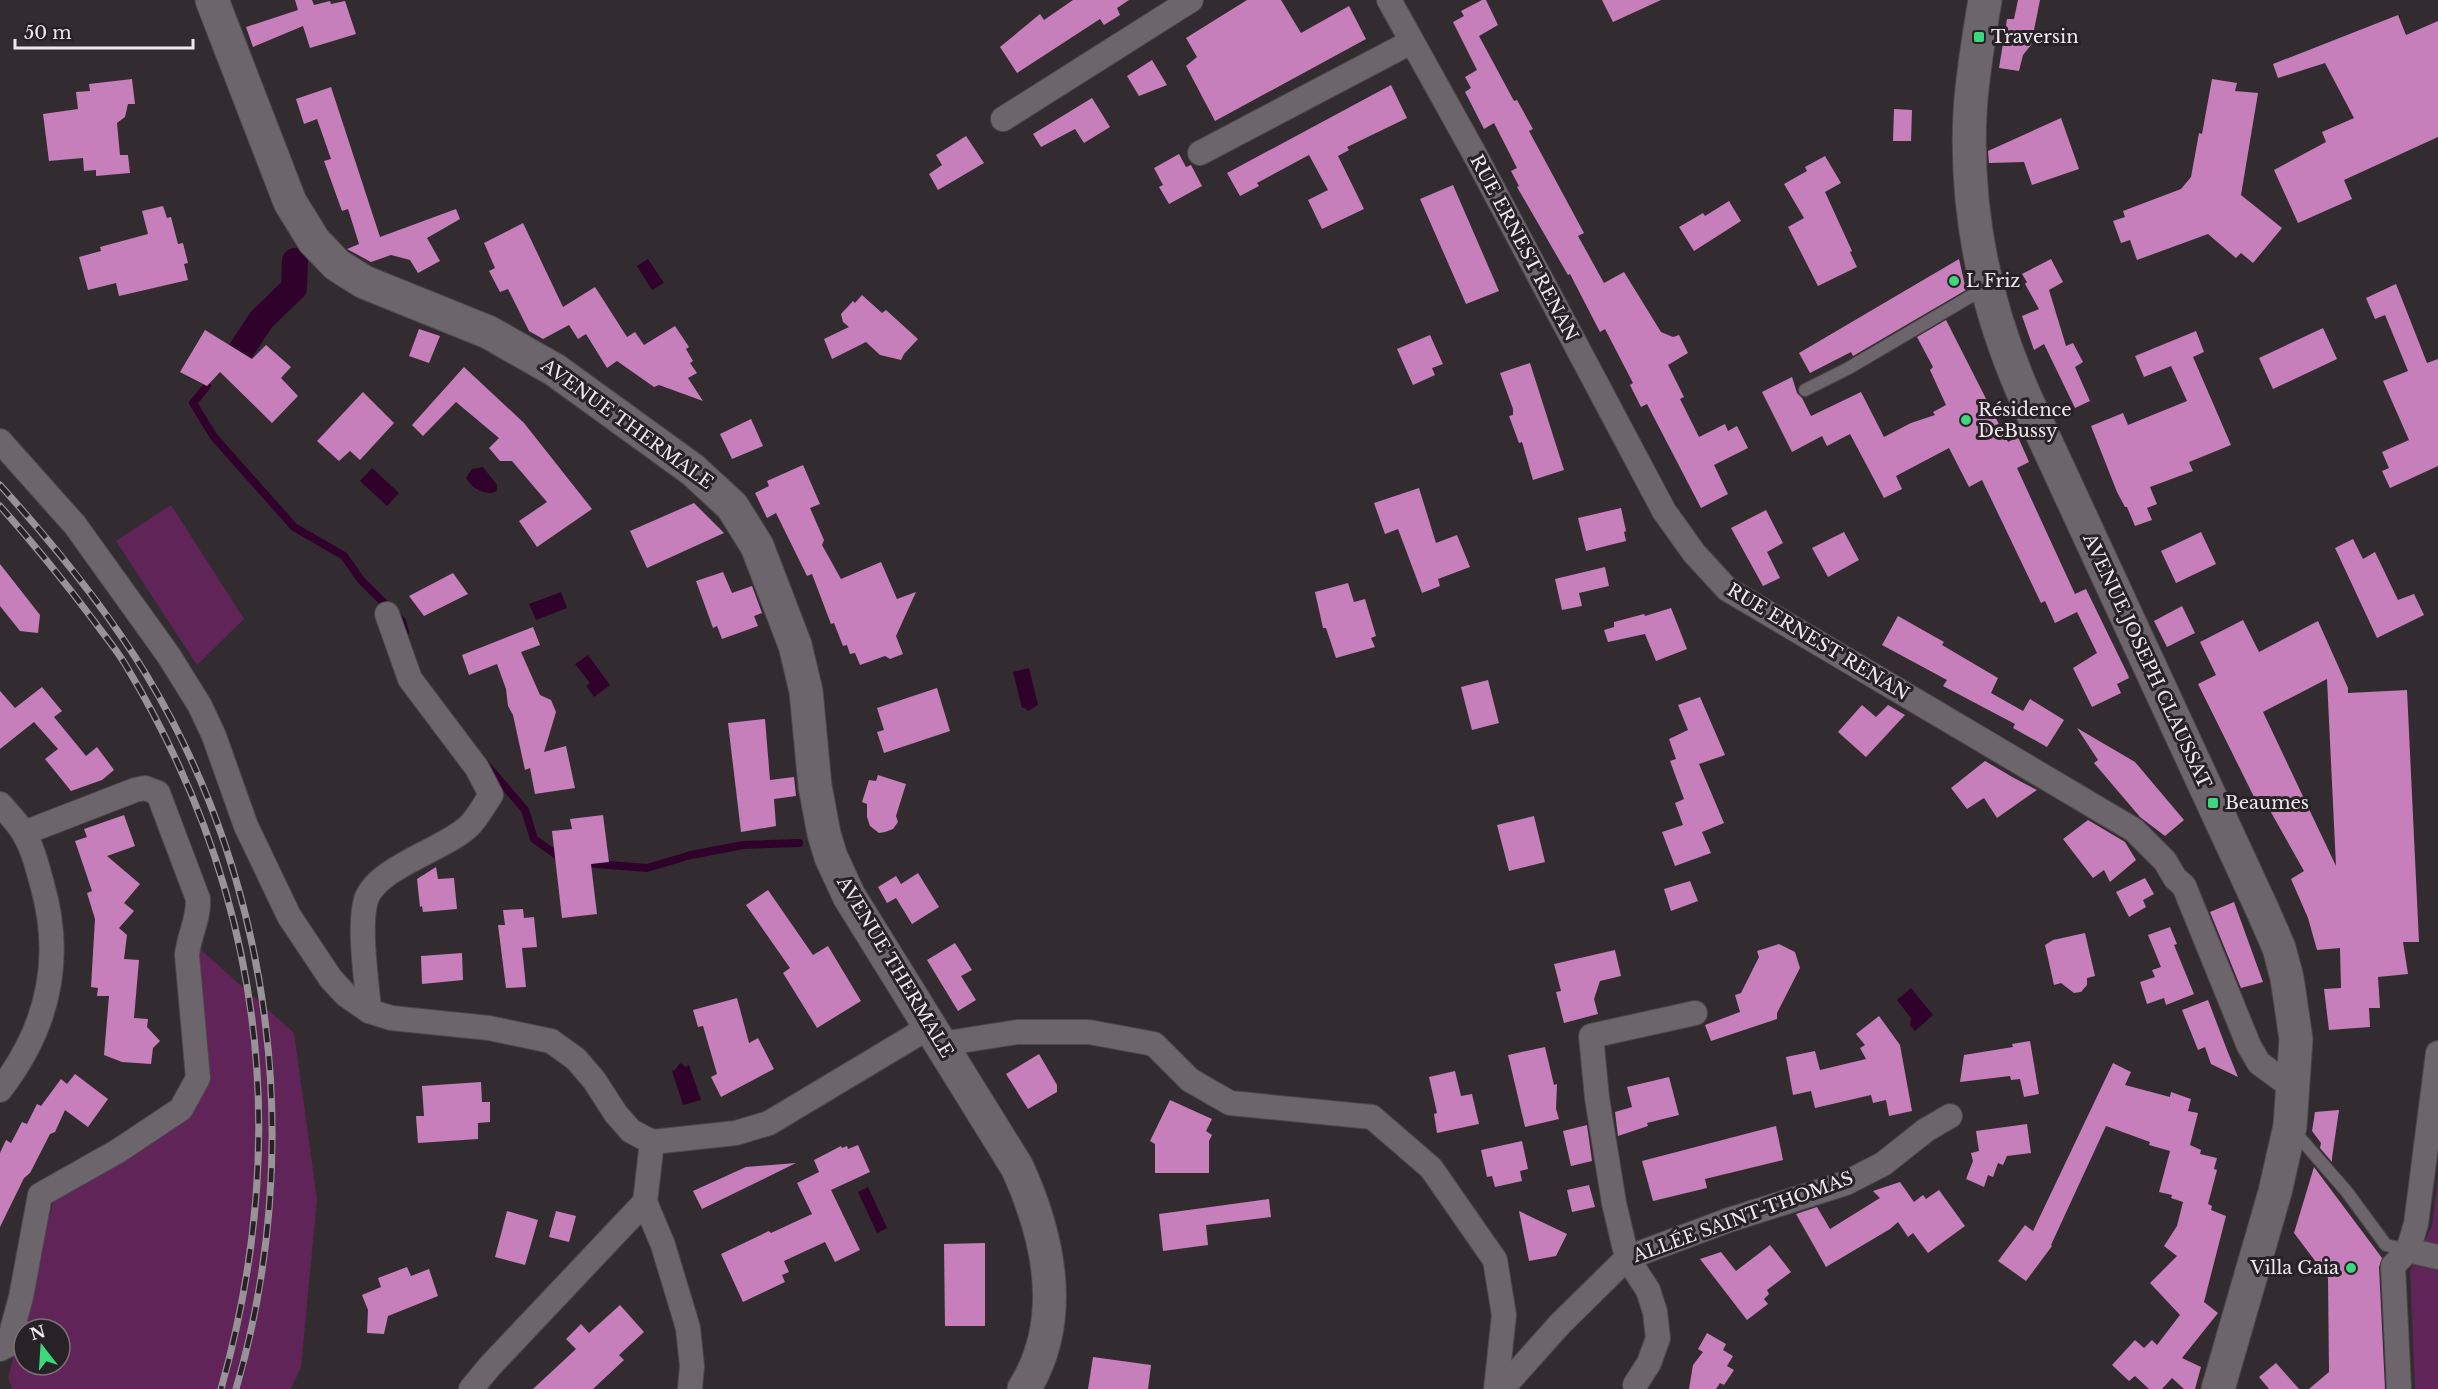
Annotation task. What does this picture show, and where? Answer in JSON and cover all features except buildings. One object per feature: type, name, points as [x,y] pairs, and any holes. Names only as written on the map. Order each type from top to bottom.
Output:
[{"type":"main road","name":"AVENUE THERMALE","points":[[212,0],[290,202],[301,222],[326,256],[364,282],[488,332],[547,365],[693,470],[732,506],[757,546],[798,653],[807,703],[819,810],[831,857],[849,896],[1017,1167],[1032,1201],[1048,1271],[1049,1317],[1039,1360],[1024,1389]]},
{"type":"main road","name":"AVENUE JOSEPH CLAUSSAT","points":[[1985,0],[1970,113],[1970,151],[1977,246],[1986,287],[2005,349],[2026,401],[2279,948],[2287,978],[2296,1039],[2290,1126],[2274,1192],[2218,1389]]},
{"type":"street","points":[[1004,118],[1191,0]]},
{"type":"street","name":"RUE ERNEST RENAN","points":[[1389,0],[1474,153],[1664,511],[1694,553],[1727,589],[2134,830],[2165,861],[2175,878],[2184,886],[2248,1046],[2259,1063],[2293,1088]]},
{"type":"street","points":[[1200,153],[1411,42]]},
{"type":"street","points":[[0,441],[75,525],[180,673],[214,736],[246,826],[289,916],[331,980],[346,995],[369,1011],[391,1018],[489,1028],[551,1041],[576,1059],[631,1131],[652,1142],[736,1133],[768,1123],[936,1035],[1017,1032],[1089,1032],[1154,1044],[1190,1080],[1230,1103],[1372,1117],[1431,1168],[1495,1260],[1504,1315],[1496,1389]]},
{"type":"street","points":[[369,1011],[364,934],[366,899],[370,891],[389,874],[469,826],[491,795],[477,768],[410,679],[387,614]]},
{"type":"street","points":[[0,1349],[8,1345],[21,1296],[40,1195],[118,1151],[181,1109],[198,1078],[187,955],[188,938],[199,912],[198,899],[158,793],[145,788],[135,790],[24,833]]},
{"type":"street","points":[[0,804],[24,833],[36,863],[46,896],[50,920],[52,968],[41,1019],[28,1048],[0,1090]]},
{"type":"street","points":[[1635,1385],[1659,1338],[1655,1312],[1648,1290],[1627,1258],[1614,1203],[1597,1098],[1591,1036],[1695,1013]]},
{"type":"street","points":[[2399,1389],[2393,1266],[2408,1250],[2416,1224],[2438,1053]]},
{"type":"street","name":"ALLÉE SAINT-THOMAS","points":[[1502,1389],[1560,1324],[1627,1258],[1729,1220],[1846,1183],[1883,1164],[1926,1130],[1950,1116]]},
{"type":"street","points":[[652,1142],[645,1202],[663,1245],[688,1328],[693,1366],[690,1389]]},
{"type":"street","points":[[471,1389],[645,1202]]},
{"type":"street","points":[[2408,1250],[2438,1257]]},
{"type":"lane","points":[[1805,390],[1847,369],[1986,287]]},
{"type":"lane","points":[[2290,1126],[2347,1192],[2386,1245],[2408,1250]]},
{"type":"shaded area","points":[[648,259],[664,283],[652,290],[637,266]]},
{"type":"shaded area","points":[[483,467],[497,485],[497,491],[493,493],[480,490],[466,478],[472,469]]},
{"type":"shaded area","points":[[372,468],[399,493],[387,506],[360,481]]},
{"type":"shaded area","points":[[171,505],[244,619],[197,665],[116,541]]},
{"type":"shaded area","points":[[561,592],[567,608],[536,620],[529,604]]},
{"type":"shaded area","points":[[588,655],[610,685],[594,697],[586,686],[590,683],[575,664]]},
{"type":"shaded area","points":[[1029,668],[1038,705],[1028,711],[1022,708],[1013,672]]},
{"type":"shaded area","points":[[199,948],[294,1033],[317,1199],[301,1367],[291,1389],[12,1389],[8,1378],[12,1362],[12,1377],[72,1377],[72,1317],[24,1317],[53,1202],[194,1112]]},
{"type":"shaded area","points":[[1911,988],[1933,1015],[1915,1031],[1910,1025],[1911,1018],[1897,1000]]},
{"type":"shaded area","points":[[680,1063],[686,1067],[689,1065],[701,1100],[683,1105],[672,1071]]},
{"type":"shaded area","points":[[2438,1179],[2438,1389],[2415,1389],[2410,1271],[2432,1226]]},
{"type":"shaded area","points":[[868,1187],[887,1228],[877,1233],[858,1192]]},
{"type":"waterway","points":[[240,352],[261,320],[294,288],[295,261]]},
{"type":"waterway","points":[[207,386],[193,403],[214,437],[294,527],[344,556],[361,580],[402,621],[405,632]]},
{"type":"waterway","points":[[485,763],[525,810],[534,839],[561,858]]},
{"type":"waterway","points":[[584,863],[647,868],[691,855],[743,845],[799,843]]},
{"type":"railway","points":[[0,485],[78,577],[147,676],[190,758],[225,844],[250,933],[265,1023],[272,1116],[269,1208],[257,1299],[236,1389]]},
{"type":"railway","points":[[0,506],[60,577],[125,664],[171,750],[208,837],[235,926],[251,1016],[258,1107],[256,1200],[243,1294],[221,1389]]},
{"type":"place","name":"Traversin","points":[[1979,37]]},
{"type":"place","name":"L Friz","points":[[1954,281]]},
{"type":"place","name":"Résidence DeBussy","points":[[1966,420]]},
{"type":"place","name":"Beaumes","points":[[2213,803]]},
{"type":"place","name":"Villa Gaia","points":[[2351,1268]]}]
